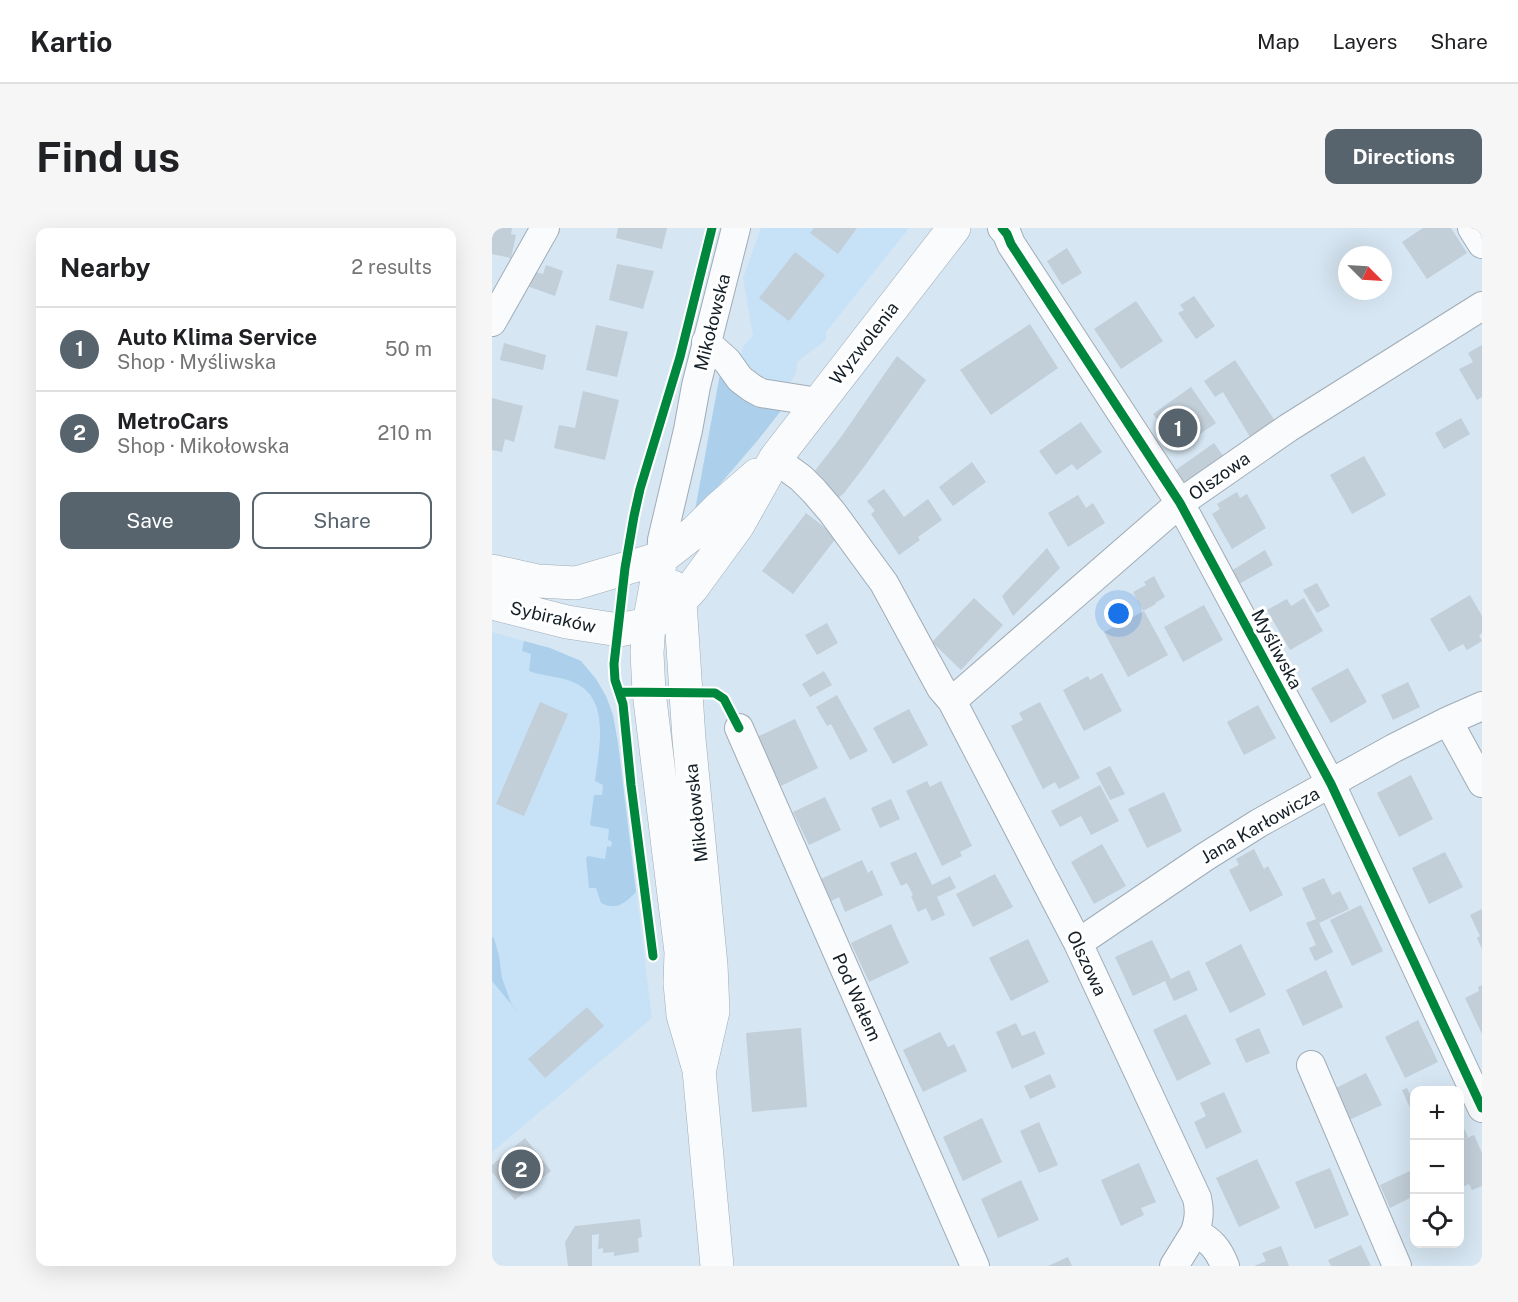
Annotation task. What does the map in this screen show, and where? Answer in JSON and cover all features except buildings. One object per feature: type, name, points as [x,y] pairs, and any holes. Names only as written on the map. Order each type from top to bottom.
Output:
[{"type":"main road","name":"Wyzwolenia","points":[[649,624],[673,609],[693,588],[738,525],[775,459],[954,228]]},
{"type":"main road","name":"Wyzwolenia","points":[[661,558],[696,531],[775,459]]},
{"type":"main road","name":"Sybiraków","points":[[492,571],[538,581],[576,583],[661,558]]},
{"type":"main road","name":"Mikołowska","points":[[661,558],[680,602],[689,739],[711,965],[713,1011],[699,1070]]},
{"type":"main road","name":"Mikołowska","points":[[661,558],[649,624],[647,653],[649,692],[681,952],[680,983],[683,1015],[699,1070],[717,1266]]},
{"type":"main road","name":"Sybiraków","points":[[492,603],[600,628],[619,630],[649,624]]},
{"type":"street","points":[[492,322],[545,228]]},
{"type":"street","name":"Mikołowska","points":[[661,558],[662,540],[706,342],[736,228]]},
{"type":"street","name":"Myśliwska","points":[[1002,228],[1180,503],[1331,784],[1482,1108]]},
{"type":"street","points":[[1472,228],[1482,244]]},
{"type":"street","name":"Olszowa","points":[[952,701],[1180,503],[1288,428],[1482,306]]},
{"type":"street","points":[[706,342],[727,361],[740,379],[761,393],[818,402]]},
{"type":"street","name":"Olszowa","points":[[775,459],[801,478],[814,491],[884,584],[941,688],[952,701],[1078,943],[1197,1198],[1199,1221],[1195,1232],[1174,1266]]},
{"type":"street","name":"Jana Karłowicza","points":[[1078,943],[1259,823],[1395,748],[1482,706]]},
{"type":"street","points":[[1448,721],[1482,783]]},
{"type":"street","name":"Pod Wałem","points":[[739,728],[975,1266]]},
{"type":"street","points":[[1311,1065],[1397,1266]]},
{"type":"street","points":[[1195,1232],[1208,1239],[1225,1266]]},
{"type":"shaded area","points":[[761,228],[909,228],[826,332],[826,340],[797,362],[796,374],[786,384],[758,379],[742,360],[741,354],[744,345],[753,336],[743,278]]},
{"type":"shaded area","points":[[720,374],[780,409],[780,412],[697,511],[695,510]]},
{"type":"shaded area","points":[[492,632],[550,648],[581,661],[596,679],[610,706],[618,743],[652,1018],[492,1152]]},
{"type":"shaded area","points":[[524,641],[550,648],[581,661],[596,679],[613,715],[636,892],[620,905],[612,906],[601,903],[596,888],[589,888],[586,858],[588,856],[605,859],[607,846],[611,847],[612,842],[608,840],[609,829],[590,825],[594,795],[602,795],[603,785],[595,781],[600,739],[597,710],[592,698],[583,688],[565,679],[529,671],[531,654],[522,651]]},
{"type":"shaded area","points":[[492,937],[511,1003],[521,1016],[492,981]]},
{"type":"cycle path","points":[[653,956],[623,704],[615,680],[614,664],[625,568],[640,489],[680,357],[712,228]]},
{"type":"cycle path","points":[[1002,228],[1180,503],[1331,784],[1482,1108]]},
{"type":"cycle path","points":[[619,692],[715,693],[724,699],[739,728]]},
{"type":"place","name":"Auto Klima Service","points":[[1178,428]]},
{"type":"place","name":"MetroCars","points":[[521,1169]]}]
